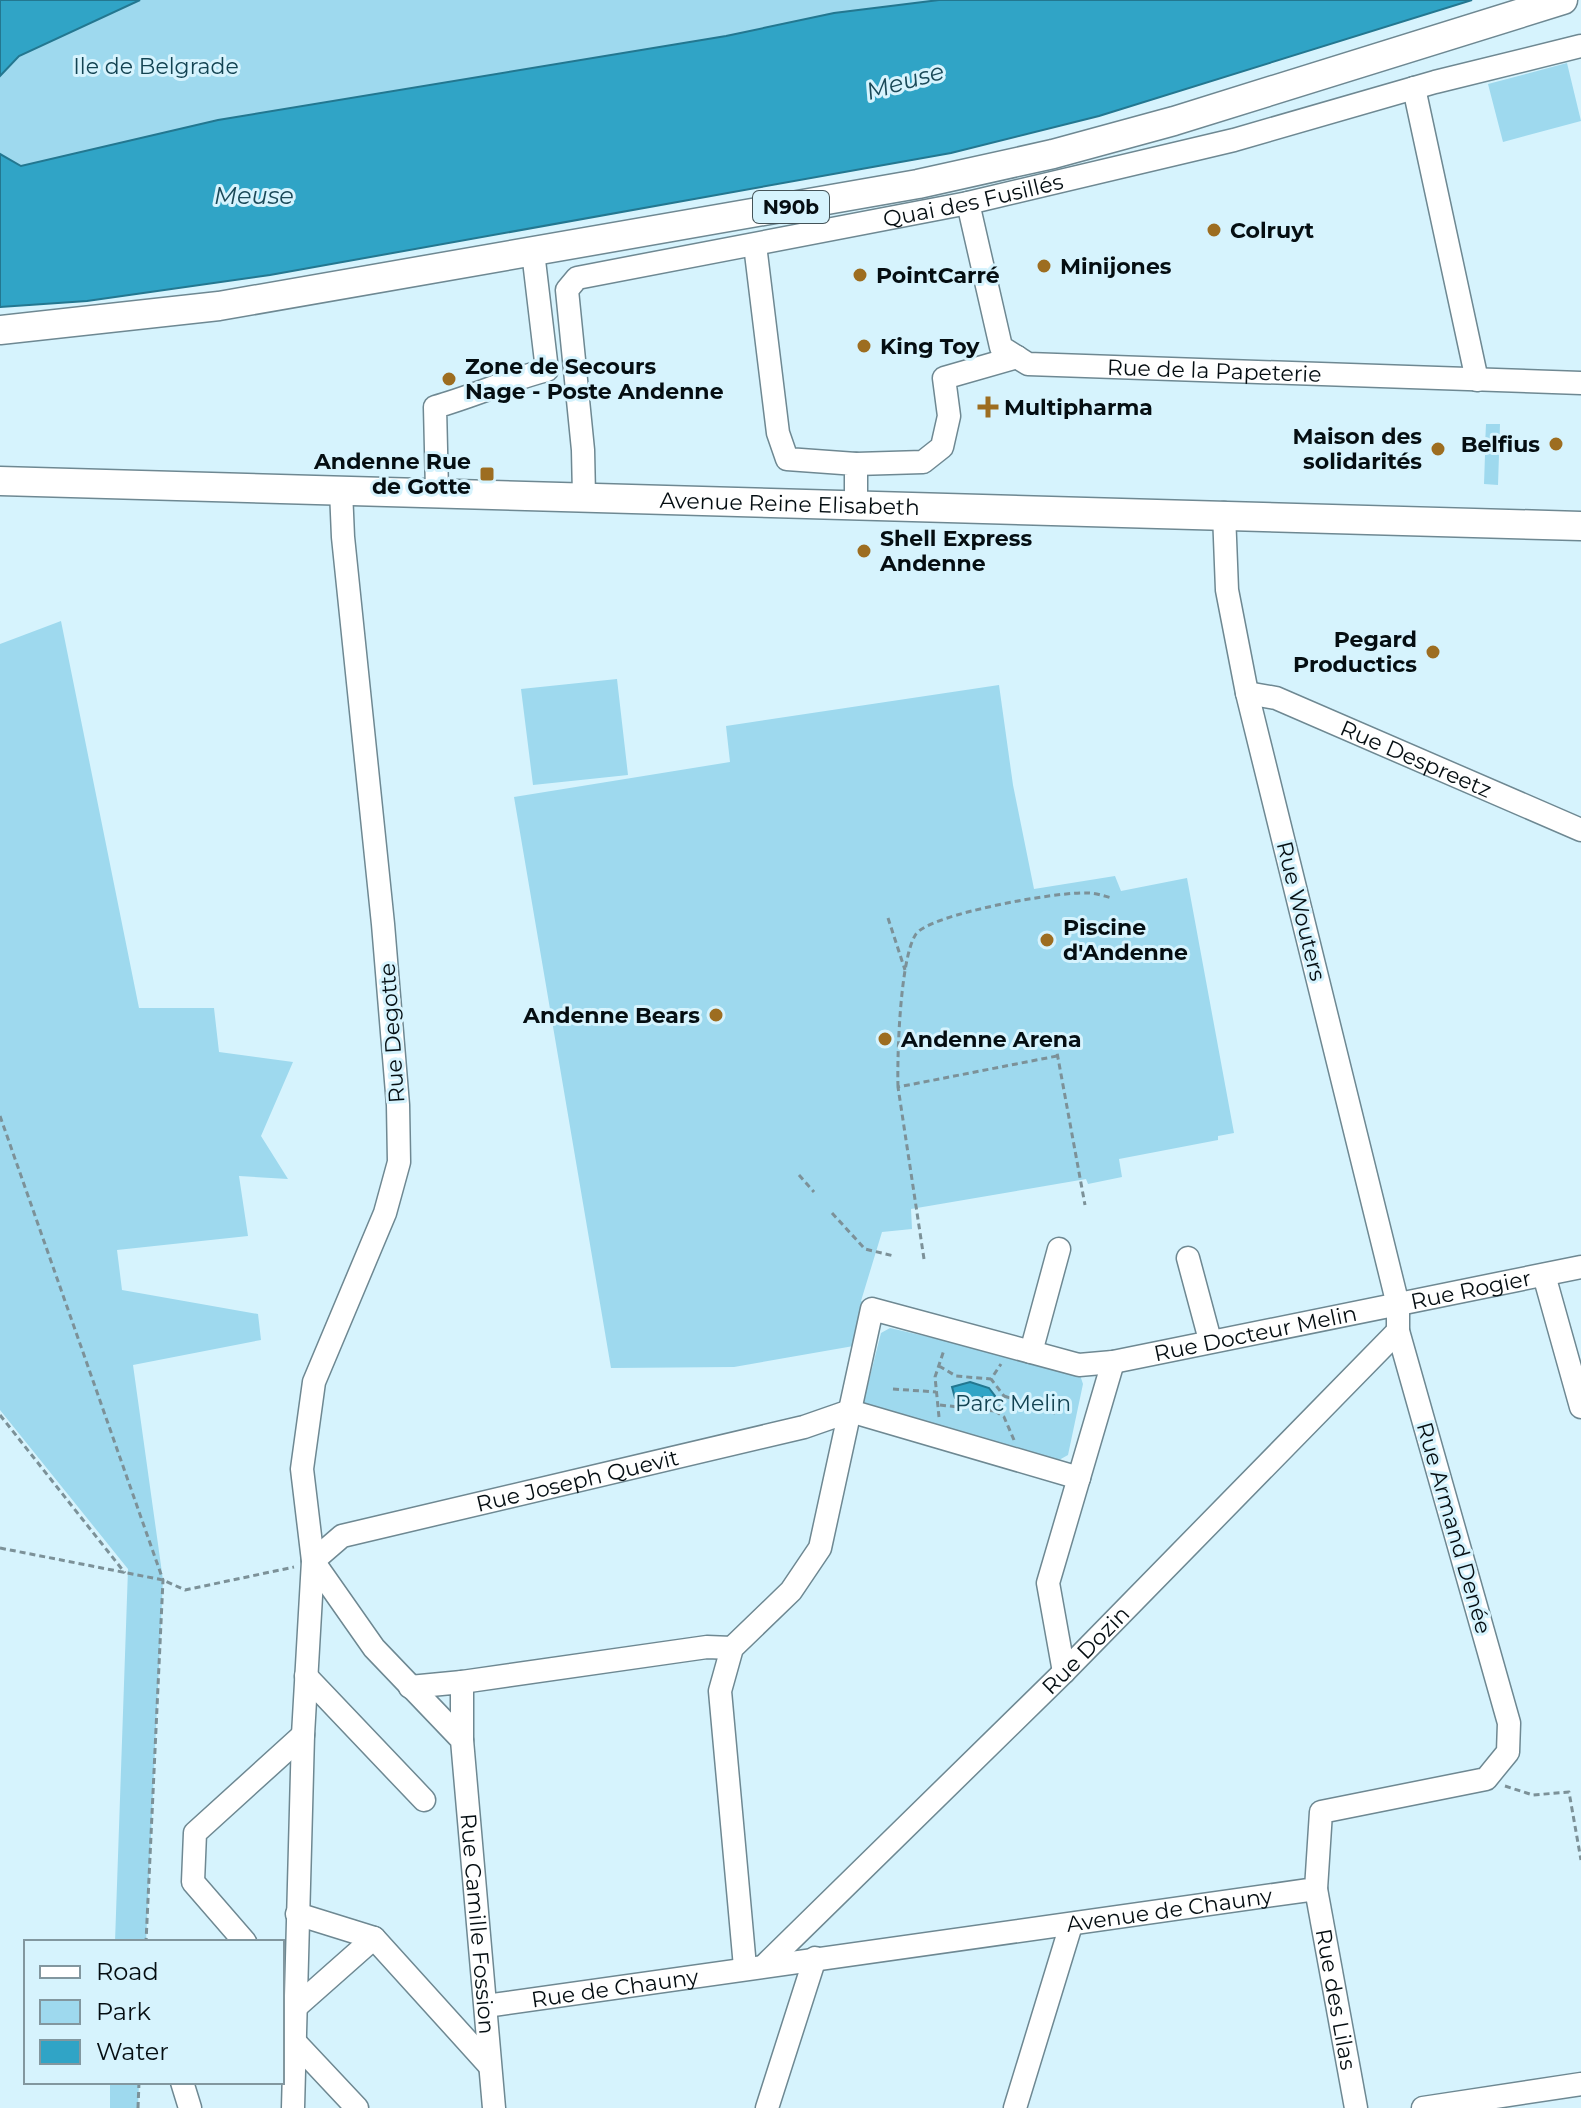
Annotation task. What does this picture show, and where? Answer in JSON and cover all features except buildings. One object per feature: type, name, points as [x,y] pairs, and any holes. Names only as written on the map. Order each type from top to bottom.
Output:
[{"type":"main road","name":"N90b","points":[[0,330],[219,306],[918,184],[1053,154],[1174,121],[1563,0]]},
{"type":"main road","name":"Avenue Reine Elisabeth","points":[[0,481],[1224,513],[1581,526]]},
{"type":"street","name":"Quai des Fusillés","points":[[584,496],[583,450],[567,290],[577,278],[968,203],[1234,140],[1414,88],[1580,52]]},
{"type":"street","points":[[1414,88],[1477,380]]},
{"type":"street","points":[[968,203],[1001,347],[1017,357]]},
{"type":"street","points":[[755,245],[778,433],[787,459],[856,464],[923,462],[942,447],[949,416],[944,378],[1017,357]]},
{"type":"street","points":[[437,491],[435,407],[490,391],[506,380],[547,370],[533,252]]},
{"type":"street","name":"Rue de la Papeterie","points":[[1017,357],[1028,364],[1581,383]]},
{"type":"street","points":[[856,464],[856,504]]},
{"type":"street","name":"Rue Degotte","points":[[293,2108],[296,2007],[289,1980],[297,1914],[313,1561],[302,1469],[314,1382],[385,1213],[399,1162],[398,1105],[383,924],[343,537],[341,490]]},
{"type":"street","name":"Rue Wouters","points":[[1224,513],[1227,590],[1247,693],[1398,1305]]},
{"type":"street","name":"Rue Despreetz","points":[[1247,693],[1276,698],[1581,830]]},
{"type":"street","points":[[1031,1352],[1059,1249]]},
{"type":"street","points":[[1188,1258],[1210,1340]]},
{"type":"street","name":"Rue Rogier","points":[[1398,1305],[1581,1267]]},
{"type":"street","name":"Rue Rogier","points":[[1544,1275],[1581,1407]]},
{"type":"street","name":"Rue Armand Denée","points":[[1398,1305],[1398,1331],[1509,1723],[1508,1752],[1486,1779]]},
{"type":"street","name":"Rue Docteur Melin","points":[[850,1411],[872,1309],[1079,1365],[1113,1362],[1210,1340],[1398,1305]]},
{"type":"street","name":"Rue Dozin","points":[[755,1965],[1064,1672],[1398,1331]]},
{"type":"street","points":[[1064,1672],[1048,1583],[1113,1362]]},
{"type":"street","points":[[755,1965],[720,1691],[732,1648],[791,1591],[820,1548],[850,1411],[1079,1478]]},
{"type":"street","name":"Rue Joseph Quevit","points":[[313,1561],[342,1536],[804,1427],[850,1411]]},
{"type":"street","points":[[313,1561],[374,1648],[462,1740]]},
{"type":"street","points":[[410,1687],[707,1647],[732,1648]]},
{"type":"street","points":[[306,1676],[424,1800]]},
{"type":"street","name":"Rue Camille Fossion","points":[[462,1682],[462,1740],[494,2108]]},
{"type":"street","points":[[243,1940],[193,1882],[195,1833],[303,1735]]},
{"type":"street","points":[[1316,1889],[1321,1812],[1486,1779]]},
{"type":"street","name":"Avenue de Chauny","points":[[755,1965],[1071,1925],[1316,1889]]},
{"type":"street","name":"Rue des Lilas","points":[[1316,1889],[1356,2108]]},
{"type":"street","points":[[297,1914],[374,1938],[489,2065]]},
{"type":"street","points":[[1015,2108],[1071,1925]]},
{"type":"street","points":[[296,2007],[374,1938]]},
{"type":"street","points":[[767,2108],[815,1958]]},
{"type":"street","name":"Rue de Chauny","points":[[486,2006],[755,1965]]},
{"type":"street","points":[[295,2042],[357,2108]]},
{"type":"street","points":[[183,2084],[190,2108]]},
{"type":"street","points":[[1423,2108],[1581,2084]]},
{"type":"path","points":[[924,1259],[898,1087],[896,1050],[910,947],[928,923],[1019,899],[1087,893],[1112,898]]},
{"type":"path","points":[[888,918],[906,974]]},
{"type":"path","points":[[1059,1046],[1057,1056],[1085,1205]]},
{"type":"path","points":[[898,1087],[1057,1056]]},
{"type":"path","points":[[0,1116],[163,1580],[146,1940]]},
{"type":"path","points":[[799,1175],[814,1192]]},
{"type":"path","points":[[832,1213],[865,1249],[894,1256]]},
{"type":"path","points":[[936,1436],[939,1366],[949,1329]]},
{"type":"path","points":[[991,1379],[999,1369],[1006,1345]]},
{"type":"path","points":[[939,1366],[956,1376],[991,1379],[1004,1396],[1055,1413]]},
{"type":"path","points":[[893,1389],[936,1392]]},
{"type":"path","points":[[995,1411],[1004,1396]]},
{"type":"path","points":[[939,1405],[995,1411],[1004,1417],[1014,1437],[1010,1458]]},
{"type":"path","points":[[0,1415],[125,1573]]},
{"type":"path","points":[[0,1548],[163,1580],[185,1590],[264,1576],[313,1561]]},
{"type":"path","points":[[1486,1779],[1533,1795],[1569,1792],[1581,1860]]},
{"type":"path","points":[[138,2108],[139,2084]]},
{"type":"green space","name":"Ile de Belgrade","points":[[140,0],[939,0],[834,13],[726,36],[218,120],[21,166],[0,154],[0,76],[19,56]]},
{"type":"green space","points":[[1567,63],[1581,121],[1503,142],[1488,84]]},
{"type":"green space","points":[[1486,424],[1500,424],[1498,485],[1484,484],[1485,455],[1489,454],[1489,447],[1485,446]]},
{"type":"green space","points":[[61,621],[139,1008],[214,1008],[219,1052],[293,1062],[261,1136],[288,1179],[239,1176],[248,1236],[117,1250],[122,1290],[258,1314],[261,1340],[133,1365],[163,1580],[146,1940],[115,1940],[128,1569],[0,1410],[0,644]]},
{"type":"green space","points":[[617,679],[628,775],[533,785],[521,689]]},
{"type":"green space","name":"Andenne Arena","points":[[999,685],[1013,785],[1034,889],[1115,876],[1121,891],[1187,878],[1234,1133],[1218,1136],[1218,1140],[1119,1159],[1122,1177],[1088,1184],[1086,1179],[911,1209],[912,1229],[882,1232],[861,1301],[872,1309],[865,1344],[734,1367],[611,1368],[514,797],[730,762],[726,726]]},
{"type":"green space","name":"Parc Melin","points":[[890,1328],[1079,1372],[1083,1384],[1068,1455],[1059,1460],[869,1414],[863,1404],[881,1333]]},
{"type":"green space","points":[[110,2084],[139,2084],[138,2108],[110,2108]]},
{"type":"water","points":[[0,0],[140,0],[19,56],[0,76]]},
{"type":"water","name":"Meuse","points":[[939,0],[1472,0],[1099,116],[951,153],[270,275],[87,301],[0,307],[0,154],[21,166],[218,120],[726,36],[834,13]]},
{"type":"water","points":[[970,1382],[989,1388],[995,1396],[993,1402],[983,1397],[976,1404],[955,1398],[952,1387]]},
{"type":"place","name":"Colruyt","points":[[1214,230]]},
{"type":"place","name":"Minijones","points":[[1044,266]]},
{"type":"place","name":"PointCarré","points":[[860,275]]},
{"type":"place","name":"King Toy","points":[[864,346]]},
{"type":"place","name":"Zone de Secours Nage - Poste Andenne","points":[[449,379]]},
{"type":"place","name":"Multipharma","points":[[988,407]]},
{"type":"place","name":"Belfius","points":[[1556,444]]},
{"type":"place","name":"Maison des solidarités","points":[[1438,449]]},
{"type":"place","name":"Andenne Rue de Gotte","points":[[487,474]]},
{"type":"place","name":"Shell Express Andenne","points":[[864,551]]},
{"type":"place","name":"Pegard Productics","points":[[1433,652]]},
{"type":"place","name":"Piscine d'Andenne","points":[[1047,940]]},
{"type":"place","name":"Andenne Bears","points":[[716,1015]]},
{"type":"place","name":"Andenne Arena","points":[[885,1039]]}]
